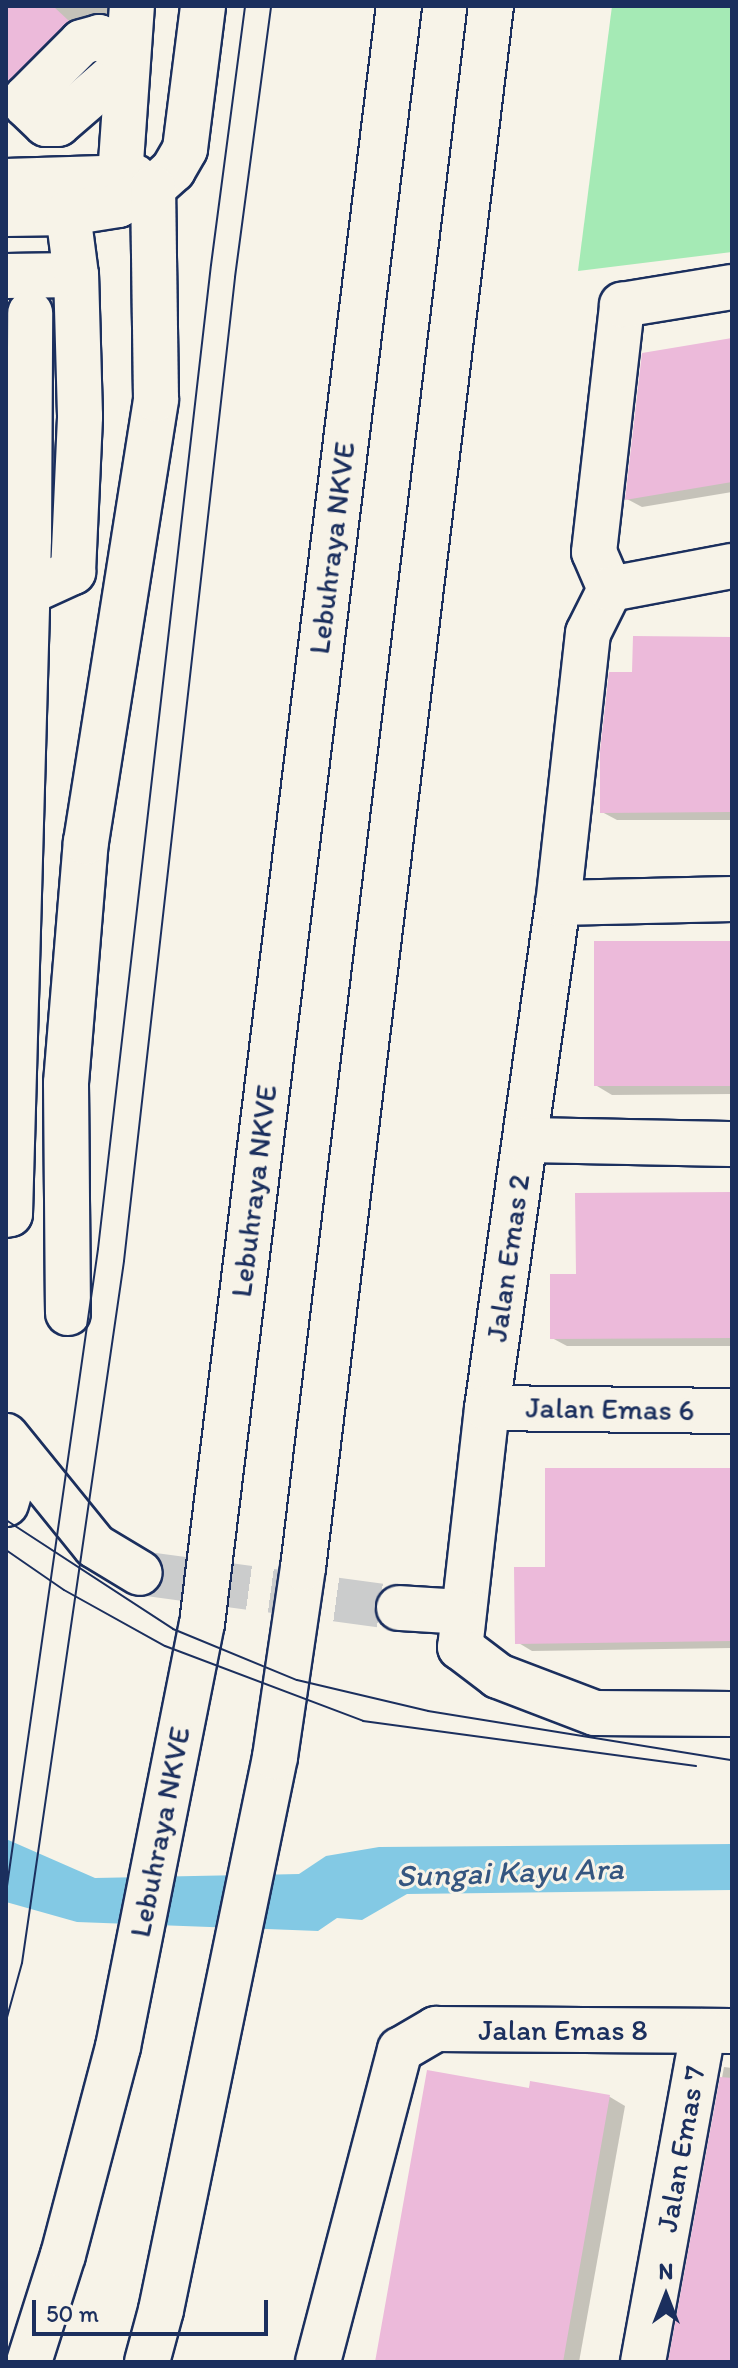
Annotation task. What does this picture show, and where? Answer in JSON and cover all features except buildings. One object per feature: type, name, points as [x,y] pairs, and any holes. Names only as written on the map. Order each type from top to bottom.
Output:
[{"type":"main road","points":[[68,1313],[66,1083],[86,842],[156,399],[141,186],[126,60],[132,6]]},
{"type":"main road","points":[[6,214],[68,213],[141,186],[185,149],[203,6]]},
{"type":"main road","name":"Lebuhraya NKVE","points":[[29,2362],[63,2255],[118,2047],[202,1624],[399,6]]},
{"type":"main road","points":[[147,2362],[213,2067],[275,1757],[303,1568],[491,6]]},
{"type":"main road","points":[[6,181],[141,186]]},
{"type":"main road","points":[[27,593],[73,572],[80,416],[76,275],[68,213]]},
{"type":"main road","points":[[6,276],[76,275]]},
{"type":"main road","points":[[732,287],[622,305],[594,552],[610,589],[732,566]]},
{"type":"main road","points":[[6,1215],[10,1214],[27,593],[30,313]]},
{"type":"main road","name":"Jalan Emas 2","points":[[610,589],[588,633],[558,903],[487,1408],[460,1647],[498,1676],[595,1713],[732,1714]]},
{"type":"main road","points":[[558,903],[732,899]]},
{"type":"main road","points":[[525,1140],[732,1144]]},
{"type":"main road","name":"Jalan Emas 6","points":[[487,1408],[732,1411]]},
{"type":"main road","points":[[6,1504],[13,1447]]},
{"type":"main road","points":[[13,1447],[95,1546],[140,1573]]},
{"type":"main road","points":[[399,1608],[463,1612]]},
{"type":"main road","name":"Jalan Emas 8","points":[[318,2362],[400,2050],[436,2029],[717,2031]]},
{"type":"main road","name":"Jalan Emas 7","points":[[643,2362],[717,2031]]},
{"type":"green space","points":[[612,6],[732,6],[732,252],[578,271]]},
{"type":"water","name":"Sungai Kayu Ara","points":[[6,1839],[95,1878],[299,1874],[326,1856],[379,1847],[732,1844],[732,1890],[407,1894],[362,1920],[337,1918],[318,1931],[77,1922],[6,1902]]},
{"type":"tunnel","points":[[140,1573],[399,1608]]},
{"type":"tram line","points":[[6,1893],[98,1249],[211,265],[245,6]]},
{"type":"tram line","points":[[6,2021],[22,1963],[124,1261],[235,277],[271,6]]},
{"type":"tram line","points":[[6,1520],[173,1629],[297,1680],[428,1711],[732,1760]]},
{"type":"tram line","points":[[6,1550],[64,1590],[165,1646],[363,1721],[696,1766]]}]
